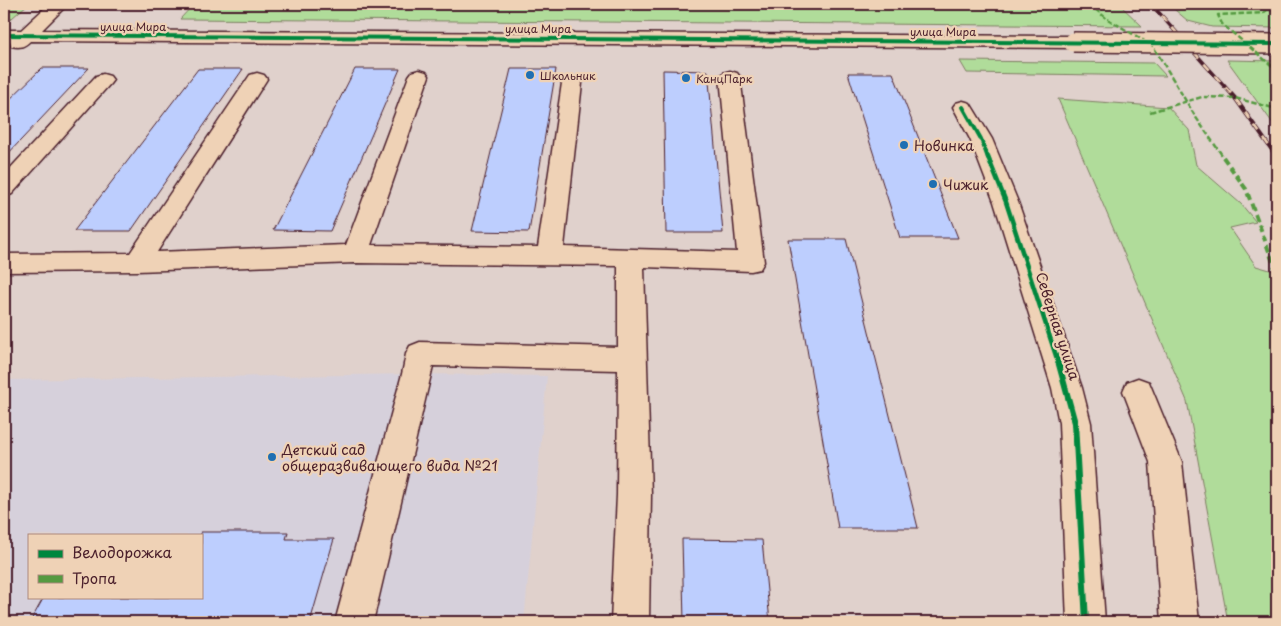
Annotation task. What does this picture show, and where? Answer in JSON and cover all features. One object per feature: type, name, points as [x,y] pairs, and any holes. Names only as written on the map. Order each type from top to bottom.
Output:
[{"type":"street","points":[[4,54],[59,4]]},
{"type":"street","name":"улица Мира","points":[[4,35],[1277,44]]},
{"type":"street","points":[[355,254],[419,76]]},
{"type":"street","points":[[4,263],[137,262],[355,254],[631,257],[751,262],[730,77]]},
{"type":"street","points":[[137,262],[257,79]]},
{"type":"street","points":[[4,189],[103,80]]},
{"type":"street","points":[[550,256],[572,83]]},
{"type":"street","name":"Северная улица","points":[[963,107],[981,139],[1006,202],[1069,396],[1075,423],[1086,622]]},
{"type":"street","points":[[630,622],[634,495],[631,257]]},
{"type":"street","points":[[354,622],[420,354],[632,359]]},
{"type":"street","points":[[1138,391],[1166,462],[1180,622]]},
{"type":"shaded area","name":"Детский сад общеразвивающего вида №21","points":[[417,374],[547,376],[524,622],[4,622],[4,380]]},
{"type":"green space","points":[[4,4],[28,4],[4,25]]},
{"type":"green space","points":[[194,4],[1119,4],[1142,26],[180,19]]},
{"type":"green space","points":[[1168,4],[1253,4],[1259,9],[1277,12],[1277,28],[1212,27],[1188,21]]},
{"type":"green space","points":[[1227,60],[1277,61],[1277,129]]},
{"type":"green space","points":[[960,61],[1154,63],[1166,76],[967,73]]},
{"type":"green space","points":[[1058,99],[1168,107],[1189,130],[1196,165],[1241,204],[1256,222],[1230,228],[1256,266],[1277,272],[1277,622],[1228,622],[1187,401]]},
{"type":"building","points":[[42,68],[89,68],[4,158],[4,105]]},
{"type":"building","points":[[198,69],[243,69],[131,231],[74,231]]},
{"type":"building","points":[[355,69],[400,69],[330,231],[273,230]]},
{"type":"building","points":[[511,69],[556,69],[529,232],[472,231]]},
{"type":"building","points":[[663,70],[708,71],[723,233],[666,233]]},
{"type":"building","points":[[848,73],[893,73],[958,238],[900,238]]},
{"type":"building","points":[[788,239],[846,239],[918,528],[838,528]]},
{"type":"building","points":[[201,532],[288,532],[286,539],[334,539],[310,622],[30,622],[43,598],[202,598]]},
{"type":"building","points":[[682,539],[762,540],[770,622],[684,622]]},
{"type":"railway","points":[[1151,4],[1235,98],[1277,157]]},
{"type":"marked path","points":[[1089,4],[1106,18],[1153,46],[1195,116],[1246,189],[1277,273]]},
{"type":"marked path","points":[[1267,10],[1263,13],[1218,15],[1222,24],[1277,70]]},
{"type":"marked path","points":[[1150,112],[1202,97],[1235,98],[1277,109]]},
{"type":"cycle path","points":[[4,35],[1277,44]]},
{"type":"cycle path","points":[[963,107],[981,139],[1006,202],[1067,388],[1075,423],[1086,622]]},
{"type":"place","name":"Школьник","points":[[530,75]]},
{"type":"place","name":"КанцПарк","points":[[686,78]]},
{"type":"place","name":"Новинка","points":[[904,145]]},
{"type":"place","name":"Чижик","points":[[933,184]]},
{"type":"place","name":"Детский сад общеразвивающего вида №21","points":[[272,457]]}]
